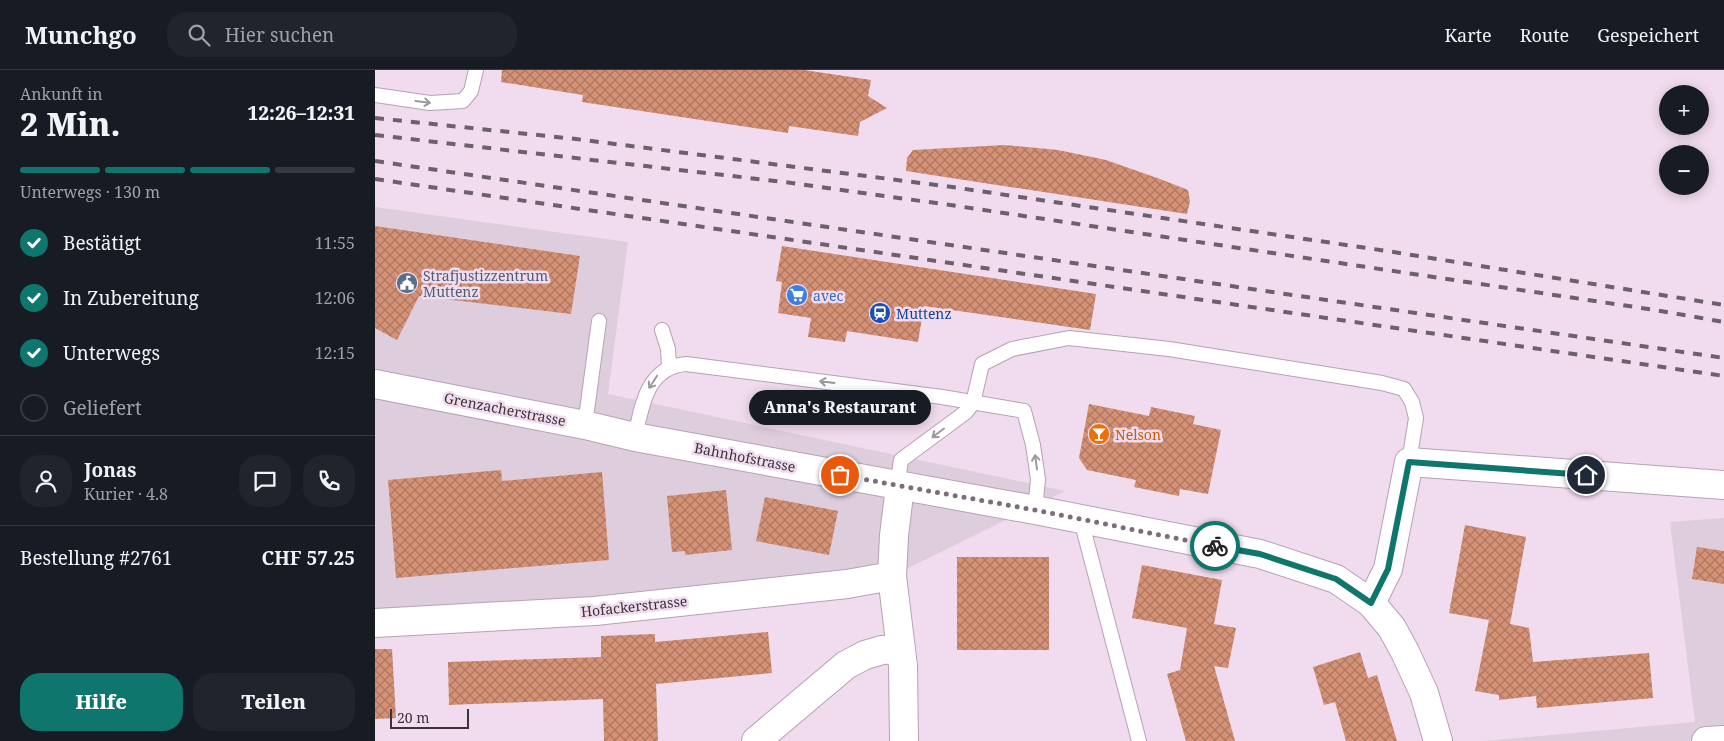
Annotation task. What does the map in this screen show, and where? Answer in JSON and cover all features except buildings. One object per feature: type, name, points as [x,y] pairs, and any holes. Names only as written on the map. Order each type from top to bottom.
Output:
[{"type":"street","name":"Grenzacherstrasse","points":[[375,384],[585,425],[635,437]]},
{"type":"street","name":"Bahnhofstrasse","points":[[635,437],[1035,510],[1269,557],[1336,579],[1371,603],[1392,628],[1424,693],[1438,741]]},
{"type":"street","points":[[1371,603],[1388,569],[1409,462],[1724,485]]},
{"type":"street","points":[[900,486],[894,536],[892,576],[903,666],[904,741]]},
{"type":"street","name":"Hofackerstrasse","points":[[375,623],[595,611],[847,584],[892,576]]},
{"type":"street","points":[[756,741],[846,665],[865,655],[882,650],[901,649]]},
{"type":"street","points":[[1706,741],[1724,740]]},
{"type":"lane","points":[[375,95],[430,103],[463,102],[471,91],[476,70]]},
{"type":"lane","points":[[585,425],[599,321]]},
{"type":"lane","points":[[662,330],[668,349],[669,367]]},
{"type":"lane","points":[[900,486],[901,460],[966,412],[973,403],[982,364],[1012,348],[1069,338],[1169,349],[1382,383],[1403,389],[1413,402],[1416,418],[1409,462]]},
{"type":"lane","points":[[635,437],[651,383],[669,367],[686,364],[942,397],[1023,411],[1033,445],[1038,479],[1035,510]]},
{"type":"lane","points":[[1081,520],[1139,741]]},
{"type":"shaded area","points":[[375,207],[628,242],[608,394],[1065,491],[892,576],[375,623]]},
{"type":"shaded area","points":[[1724,518],[1724,741],[1485,741],[1695,722],[1670,522]]},
{"type":"railway","points":[[375,118],[576,139],[952,187],[1387,251],[1724,305]]},
{"type":"railway","points":[[375,135],[784,182],[957,206],[1655,310],[1724,322]]},
{"type":"railway","points":[[375,161],[1724,358]]},
{"type":"railway","points":[[375,179],[1724,376]]},
{"type":"way so far","points":[[840,475],[1035,510],[1215,546]]},
{"type":"place","name":"Strafjustizzentrum Muttenz","points":[[407,283]]},
{"type":"place","name":"avec","points":[[797,295]]},
{"type":"place","name":"Muttenz","points":[[880,313]]},
{"type":"place","name":"Nelson","points":[[1099,434]]},
{"type":"place","name":"Anna's Restaurant","points":[[840,475]]},
{"type":"route","points":[[1215,546],[1260,554],[1336,579],[1371,603],[1388,569],[1409,462],[1586,475]]}]
